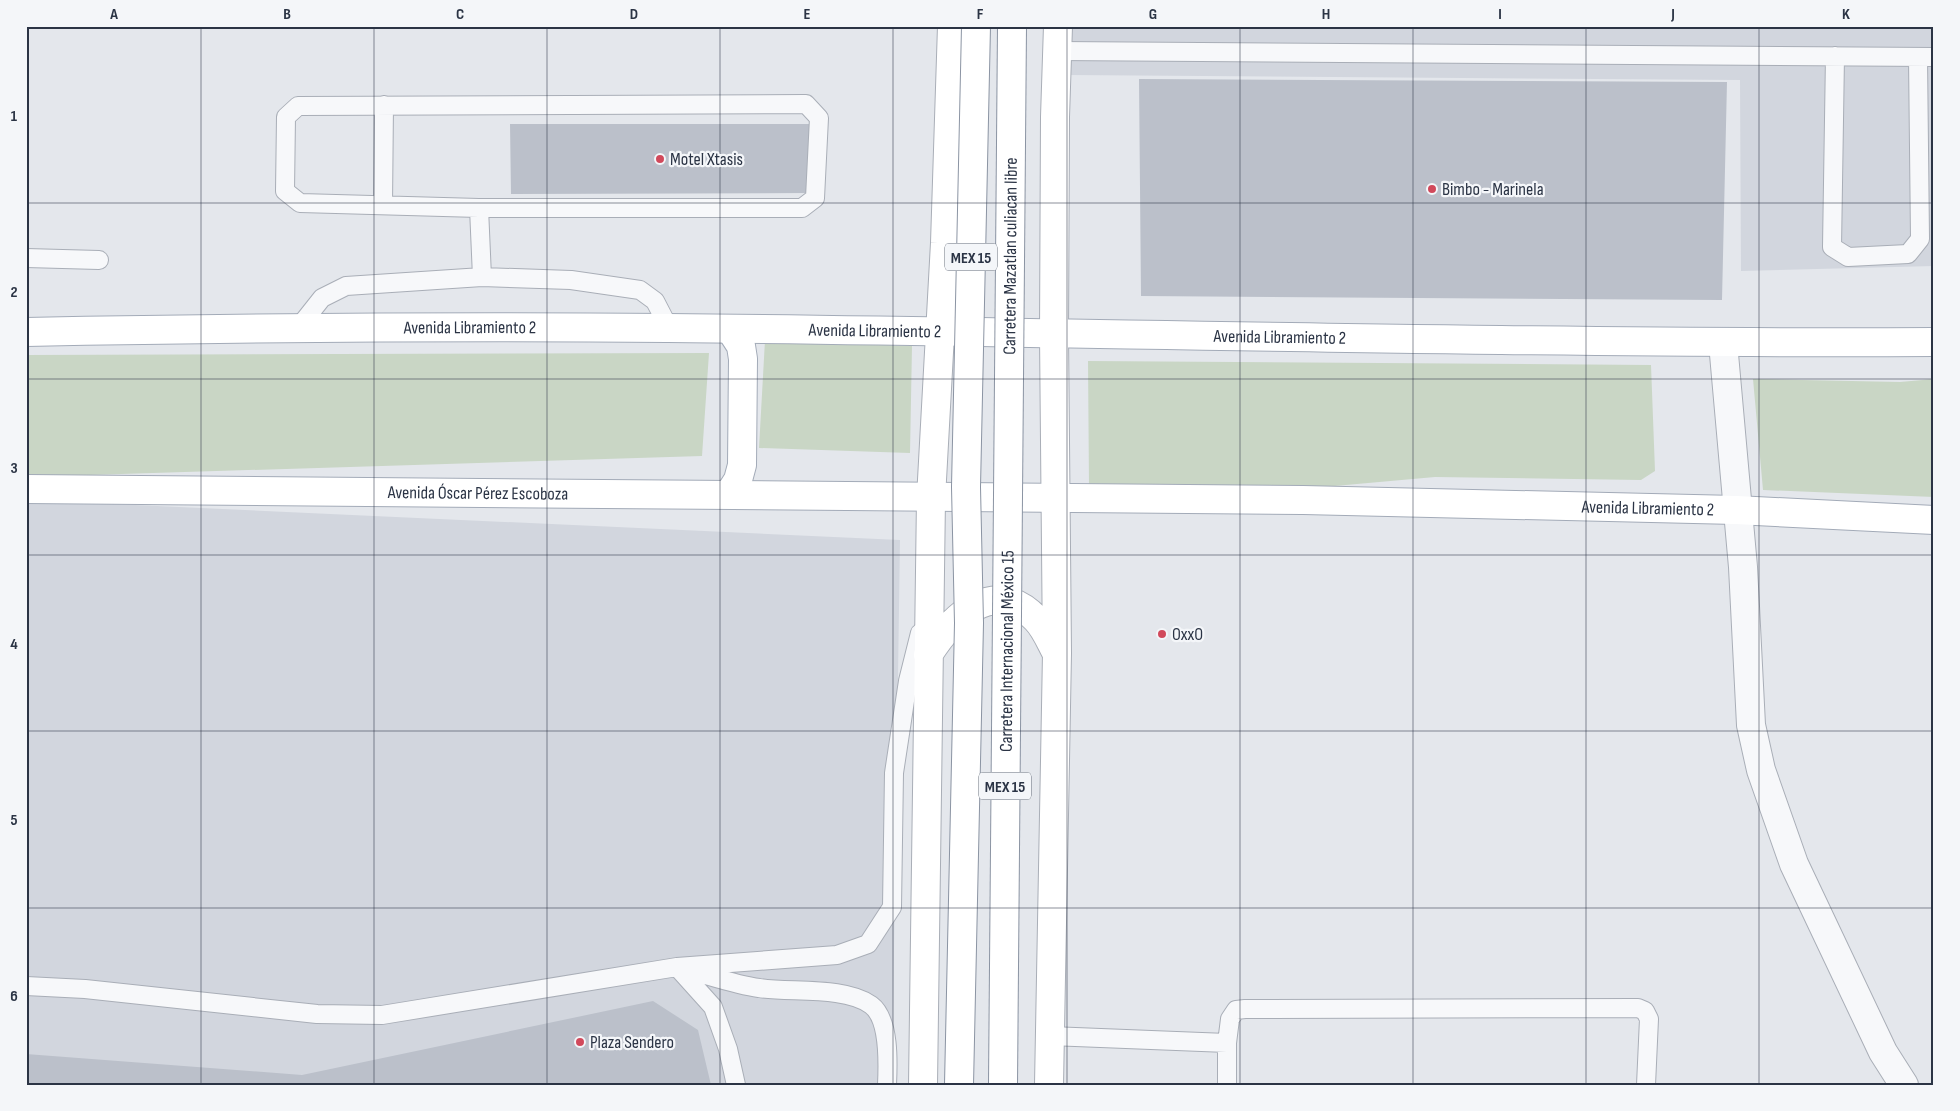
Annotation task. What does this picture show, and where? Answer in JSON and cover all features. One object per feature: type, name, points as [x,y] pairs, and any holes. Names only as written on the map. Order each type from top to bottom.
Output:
[{"type":"main road","points":[[923,1085],[928,601],[931,498],[945,243],[952,26]]},
{"type":"main road","name":"Carretera Internacional México 15","points":[[959,1085],[969,623],[966,487],[976,26]]},
{"type":"main road","name":"Carretera Mazatlan culiacan libre","points":[[1007,487],[1012,26]]},
{"type":"main road","points":[[1049,1085],[1057,653],[1054,499],[1054,117],[1057,38]]},
{"type":"main road","name":"Avenida Libramiento 2","points":[[26,332],[299,327],[669,328],[1054,335],[1722,343],[1934,342]]},
{"type":"main road","points":[[729,494],[738,480],[742,465],[743,360],[741,346],[730,329]]},
{"type":"main road","name":"Carretera Internacional México 15","points":[[1003,1085],[1007,487]]},
{"type":"main road","name":"Avenida Óscar Pérez Escoboza","points":[[26,489],[729,494],[931,498]]},
{"type":"main road","name":"Avenida Libramiento 2","points":[[931,498],[1303,500],[1736,510],[1934,520]]},
{"type":"main road","points":[[928,655],[942,632],[953,620],[965,611],[990,601],[1015,604],[1026,610],[1037,620],[1057,653]]},
{"type":"street","name":"Avenida Libramiento 2","points":[[1722,343],[1736,510]]},
{"type":"street","points":[[1736,510],[1746,618],[1751,725],[1761,770],[1794,864],[1883,1052],[1904,1085]]},
{"type":"lane","points":[[1057,38],[1926,57],[1920,238],[1908,254],[1848,257],[1832,247],[1835,56]]},
{"type":"lane","points":[[806,104],[819,118],[815,198],[802,208],[479,208],[300,203],[285,191],[286,117],[298,106],[384,105],[806,104]]},
{"type":"lane","points":[[383,205],[384,105]]},
{"type":"lane","points":[[479,208],[482,276]]},
{"type":"lane","points":[[26,258],[99,260]]},
{"type":"lane","points":[[299,327],[322,298],[346,286],[482,276],[571,280],[640,290],[655,301],[669,328]]},
{"type":"lane","points":[[26,986],[84,989],[317,1014],[382,1015],[677,968],[837,955],[868,944],[892,907],[894,773],[908,681],[928,601]]},
{"type":"lane","points":[[677,968],[713,1007],[728,1049],[736,1085]]},
{"type":"lane","points":[[677,968],[758,988],[842,994],[872,1005],[884,1027],[888,1085]]},
{"type":"lane","points":[[1227,1085],[1227,1043],[1230,1019],[1236,1010],[1638,1008],[1645,1011],[1649,1019],[1646,1085]]},
{"type":"lane","points":[[1050,1036],[1227,1043]]},
{"type":"shaded area","points":[[1071,26],[1934,26],[1934,266],[1741,271],[1740,80],[1068,75]]},
{"type":"shaded area","points":[[26,500],[900,540],[892,1085],[26,1085]]},
{"type":"green space","points":[[765,340],[912,346],[910,453],[759,448]]},
{"type":"green space","points":[[709,353],[702,456],[26,477],[26,355]]},
{"type":"green space","points":[[1088,361],[1651,365],[1655,471],[1641,480],[1435,477],[1279,491],[1089,486]]},
{"type":"green space","points":[[1753,379],[1900,382],[1934,379],[1934,497],[1763,490]]},
{"type":"building","name":"Bimbo - Marinela","points":[[1139,79],[1727,82],[1722,300],[1141,296]]},
{"type":"building","name":"Motel Xtasis","points":[[510,124],[810,124],[810,193],[511,194]]},
{"type":"building","name":"Plaza Sendero","points":[[653,1001],[698,1030],[711,1085],[26,1085],[26,1054],[302,1075]]},
{"type":"place","name":"Motel Xtasis","points":[[660,159]]},
{"type":"place","name":"Bimbo - Marinela","points":[[1432,189]]},
{"type":"place","name":"OxxO","points":[[1162,634]]},
{"type":"place","name":"Plaza Sendero","points":[[580,1042]]}]
